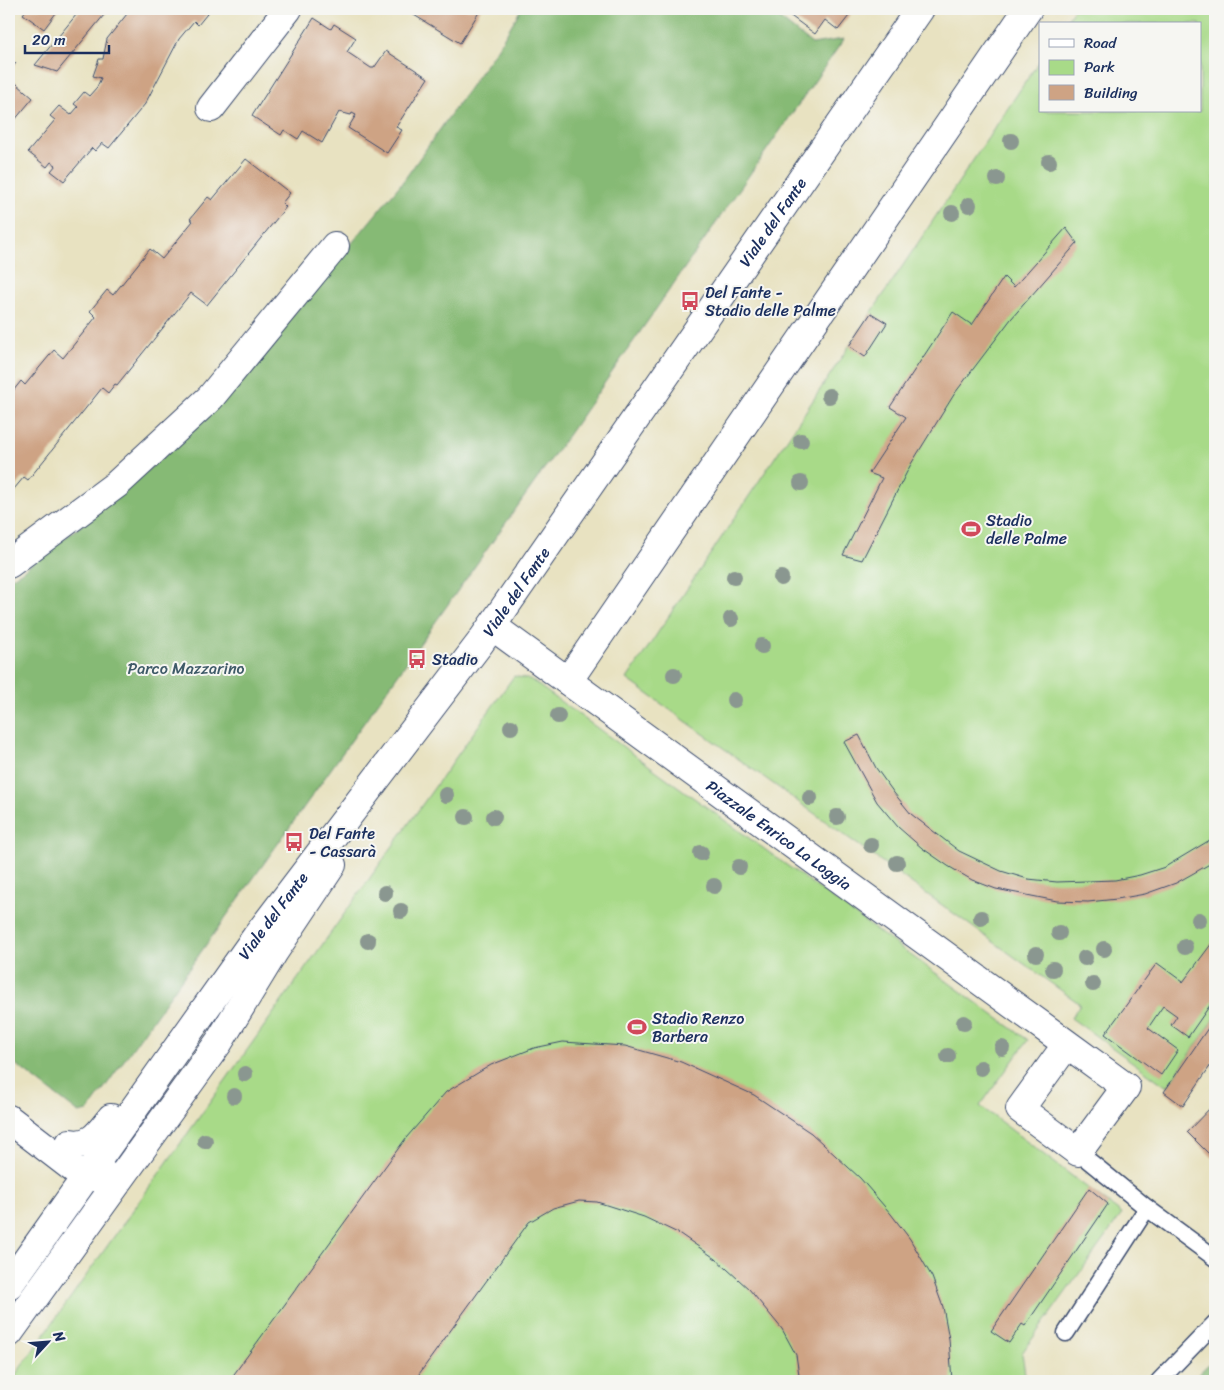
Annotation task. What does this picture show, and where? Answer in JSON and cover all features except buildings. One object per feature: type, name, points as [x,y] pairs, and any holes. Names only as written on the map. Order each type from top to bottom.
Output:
[{"type":"street","points":[[211,108],[288,9]]},
{"type":"street","name":"Viale del Fante","points":[[9,1285],[265,945],[486,635],[920,9]]},
{"type":"street","points":[[568,681],[1028,9]]},
{"type":"street","points":[[9,564],[118,484],[210,398],[335,246]]},
{"type":"street","name":"Piazzale Enrico La Loggia","points":[[486,635],[568,681],[1126,1088],[1078,1152]]},
{"type":"street","points":[[70,1143],[86,1144],[96,1138],[185,1016],[265,945]]},
{"type":"street","points":[[9,1333],[219,1042],[265,945]]},
{"type":"street","points":[[1067,1044],[1020,1109],[1078,1152]]},
{"type":"street","points":[[9,1098],[70,1143],[93,1172],[94,1193],[9,1312]]},
{"type":"street","points":[[9,1119],[78,1172],[93,1172]]},
{"type":"street","points":[[9,1134],[58,1172],[64,1186],[9,1264]]},
{"type":"lane","points":[[1078,1152],[1147,1208],[1215,1258]]},
{"type":"lane","points":[[1066,1333],[1147,1208]]},
{"type":"lane","points":[[1159,1381],[1215,1323]]},
{"type":"green space","name":"Parco Mazzarino","points":[[521,9],[779,9],[775,15],[812,44],[844,39],[569,434],[88,1111],[79,1113],[9,1059],[9,579],[21,572],[119,496],[216,408],[404,180],[497,49]]},
{"type":"green space","name":"Stadio delle Palme","points":[[1074,9],[1215,9],[1215,1018],[1167,1087],[1071,1018],[1080,1004],[627,679],[1039,61],[1039,112],[1202,112],[1202,22],[1065,22]]},
{"type":"green space","name":"Stadio Renzo Barbera","points":[[514,676],[531,680],[1028,1040],[980,1106],[1122,1214],[1022,1353],[1026,1381],[11,1381]]},
{"type":"green space","points":[[1215,1358],[1215,1381],[1191,1381]]},
{"type":"place","name":"Del Fante - Stadio delle Palme","points":[[690,301]]},
{"type":"place","name":"Stadio delle Palme","points":[[971,529]]},
{"type":"place","name":"Stadio","points":[[417,659]]},
{"type":"place","name":"Del Fante - Cassarà","points":[[294,842]]},
{"type":"place","name":"Stadio Renzo Barbera","points":[[637,1027]]}]
